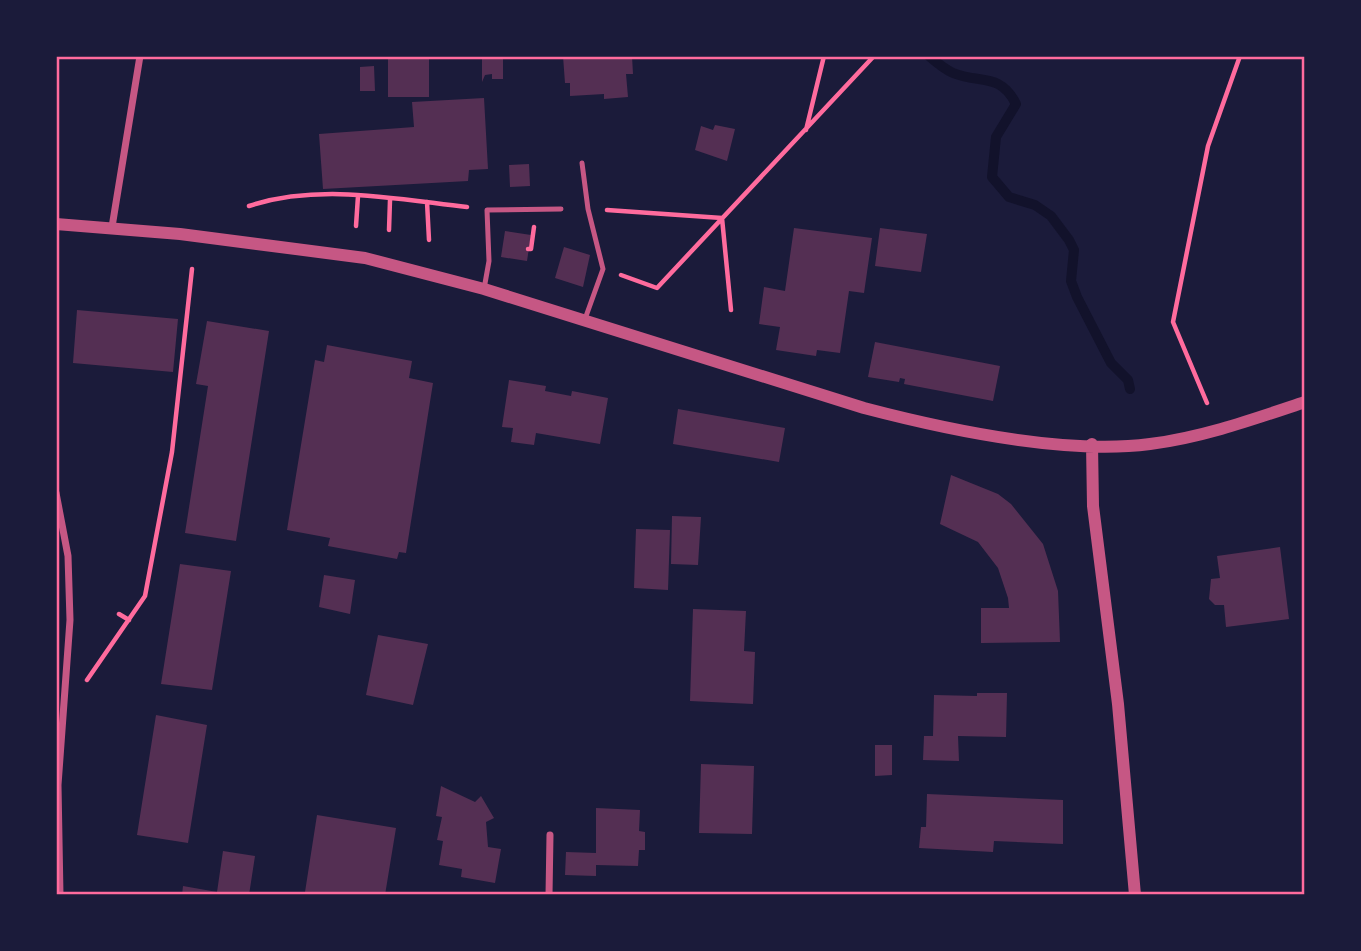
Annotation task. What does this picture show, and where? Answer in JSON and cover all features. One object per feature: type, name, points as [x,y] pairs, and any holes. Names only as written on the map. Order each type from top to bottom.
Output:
[{"type":"street","points":[[112,227],[140,56]]},
{"type":"street","points":[[56,224],[112,227],[365,258],[484,289],[584,322],[923,423],[1044,443],[1148,445],[1234,426],[1305,402]]},
{"type":"street","points":[[1092,444],[1093,506],[1118,704],[1135,895]]},
{"type":"street","points":[[56,492],[68,556],[70,620],[57,785],[60,895]]},
{"type":"street","points":[[549,895],[550,835]]},
{"type":"lane","points":[[582,163],[588,209],[603,269],[584,322]]},
{"type":"lane","points":[[484,289],[489,261],[487,210],[561,208]]},
{"type":"path","points":[[805,131],[824,56]]},
{"type":"path","points":[[603,269],[657,288],[874,56]]},
{"type":"path","points":[[1207,403],[1173,322],[1208,146],[1240,56]]},
{"type":"path","points":[[249,206],[282,197],[334,193],[487,210]]},
{"type":"path","points":[[355,226],[358,196]]},
{"type":"path","points":[[389,230],[390,200]]},
{"type":"path","points":[[427,202],[429,240]]},
{"type":"path","points":[[588,209],[722,218]]},
{"type":"path","points":[[722,218],[731,310]]},
{"type":"path","points":[[86,681],[145,596],[172,452],[192,268]]},
{"type":"path","points":[[119,614],[129,620]]},
{"type":"building","points":[[388,56],[429,56],[429,97],[388,97]]},
{"type":"building","points":[[482,56],[503,56],[503,79],[492,79],[492,74],[485,75],[482,82]]},
{"type":"building","points":[[563,56],[632,56],[633,74],[626,74],[628,97],[604,99],[604,94],[570,96],[570,83],[565,83]]},
{"type":"building","points":[[374,66],[375,91],[360,91],[360,67]]},
{"type":"building","points":[[484,98],[488,169],[469,170],[468,181],[323,189],[319,134],[414,127],[412,102]]},
{"type":"building","points":[[715,125],[735,129],[727,161],[695,150],[701,126],[713,130]]},
{"type":"building","points":[[529,164],[530,186],[510,187],[509,165]]},
{"type":"building","points":[[794,228],[872,238],[864,293],[849,291],[840,353],[817,350],[816,356],[776,350],[780,327],[759,324],[764,287],[785,291]]},
{"type":"building","points":[[880,228],[927,234],[921,272],[875,266]]},
{"type":"building","points":[[505,231],[531,235],[527,261],[501,257]]},
{"type":"building","points":[[564,247],[590,255],[583,287],[555,278]]},
{"type":"building","points":[[77,310],[178,319],[173,372],[73,363]]},
{"type":"building","points":[[207,321],[269,331],[236,541],[185,533],[208,386],[196,384]]},
{"type":"building","points":[[875,342],[1000,366],[993,401],[904,384],[905,379],[900,378],[899,382],[868,377]]},
{"type":"building","points":[[327,345],[412,361],[409,378],[433,383],[406,553],[399,552],[397,559],[328,546],[330,538],[287,530],[315,360],[324,362]]},
{"type":"building","points":[[509,380],[546,386],[545,391],[571,396],[572,391],[608,398],[600,444],[536,433],[534,445],[511,442],[513,428],[502,427]]},
{"type":"building","points":[[678,409],[785,428],[779,462],[673,444]]},
{"type":"building","points":[[951,475],[998,494],[1011,504],[1043,544],[1058,591],[1060,642],[981,643],[981,608],[1009,608],[1008,598],[998,568],[978,542],[940,524]]},
{"type":"building","points":[[672,516],[701,517],[698,565],[671,564]]},
{"type":"building","points":[[636,529],[670,530],[668,590],[634,588]]},
{"type":"building","points":[[1280,547],[1289,619],[1226,627],[1224,605],[1215,605],[1209,599],[1211,579],[1220,578],[1217,556]]},
{"type":"building","points":[[180,564],[231,571],[212,690],[161,684]]},
{"type":"building","points":[[324,575],[355,580],[350,614],[319,607]]},
{"type":"building","points":[[693,609],[746,611],[744,651],[755,652],[753,704],[690,701]]},
{"type":"building","points":[[378,635],[428,644],[413,705],[366,695]]},
{"type":"building","points":[[977,693],[1007,693],[1006,737],[958,736],[959,761],[923,760],[924,736],[933,736],[934,695],[977,696]]},
{"type":"building","points":[[156,715],[207,725],[188,843],[137,835]]},
{"type":"building","points":[[875,745],[892,745],[892,775],[875,776]]},
{"type":"building","points":[[701,764],[754,766],[752,834],[699,833]]},
{"type":"building","points":[[441,786],[475,802],[481,796],[494,818],[486,822],[488,847],[501,849],[495,883],[461,877],[462,869],[439,865],[443,841],[437,840],[442,817],[436,816]]},
{"type":"building","points":[[927,794],[1063,800],[1063,844],[994,841],[993,852],[919,848],[921,827],[926,827]]},
{"type":"building","points":[[596,808],[640,810],[639,831],[645,832],[645,850],[639,850],[638,866],[596,865],[596,876],[565,875],[566,852],[596,853]]},
{"type":"building","points":[[317,815],[396,828],[385,895],[305,892]]},
{"type":"building","points":[[223,851],[255,856],[249,895],[182,895],[183,886],[217,892]]},
{"type":"waterway","points":[[929,56],[953,73],[996,83],[1010,94],[1016,104],[996,137],[992,177],[1009,197],[1035,205],[1051,216],[1069,240],[1074,250],[1071,281],[1077,297],[1111,363],[1128,380],[1130,389]]}]
